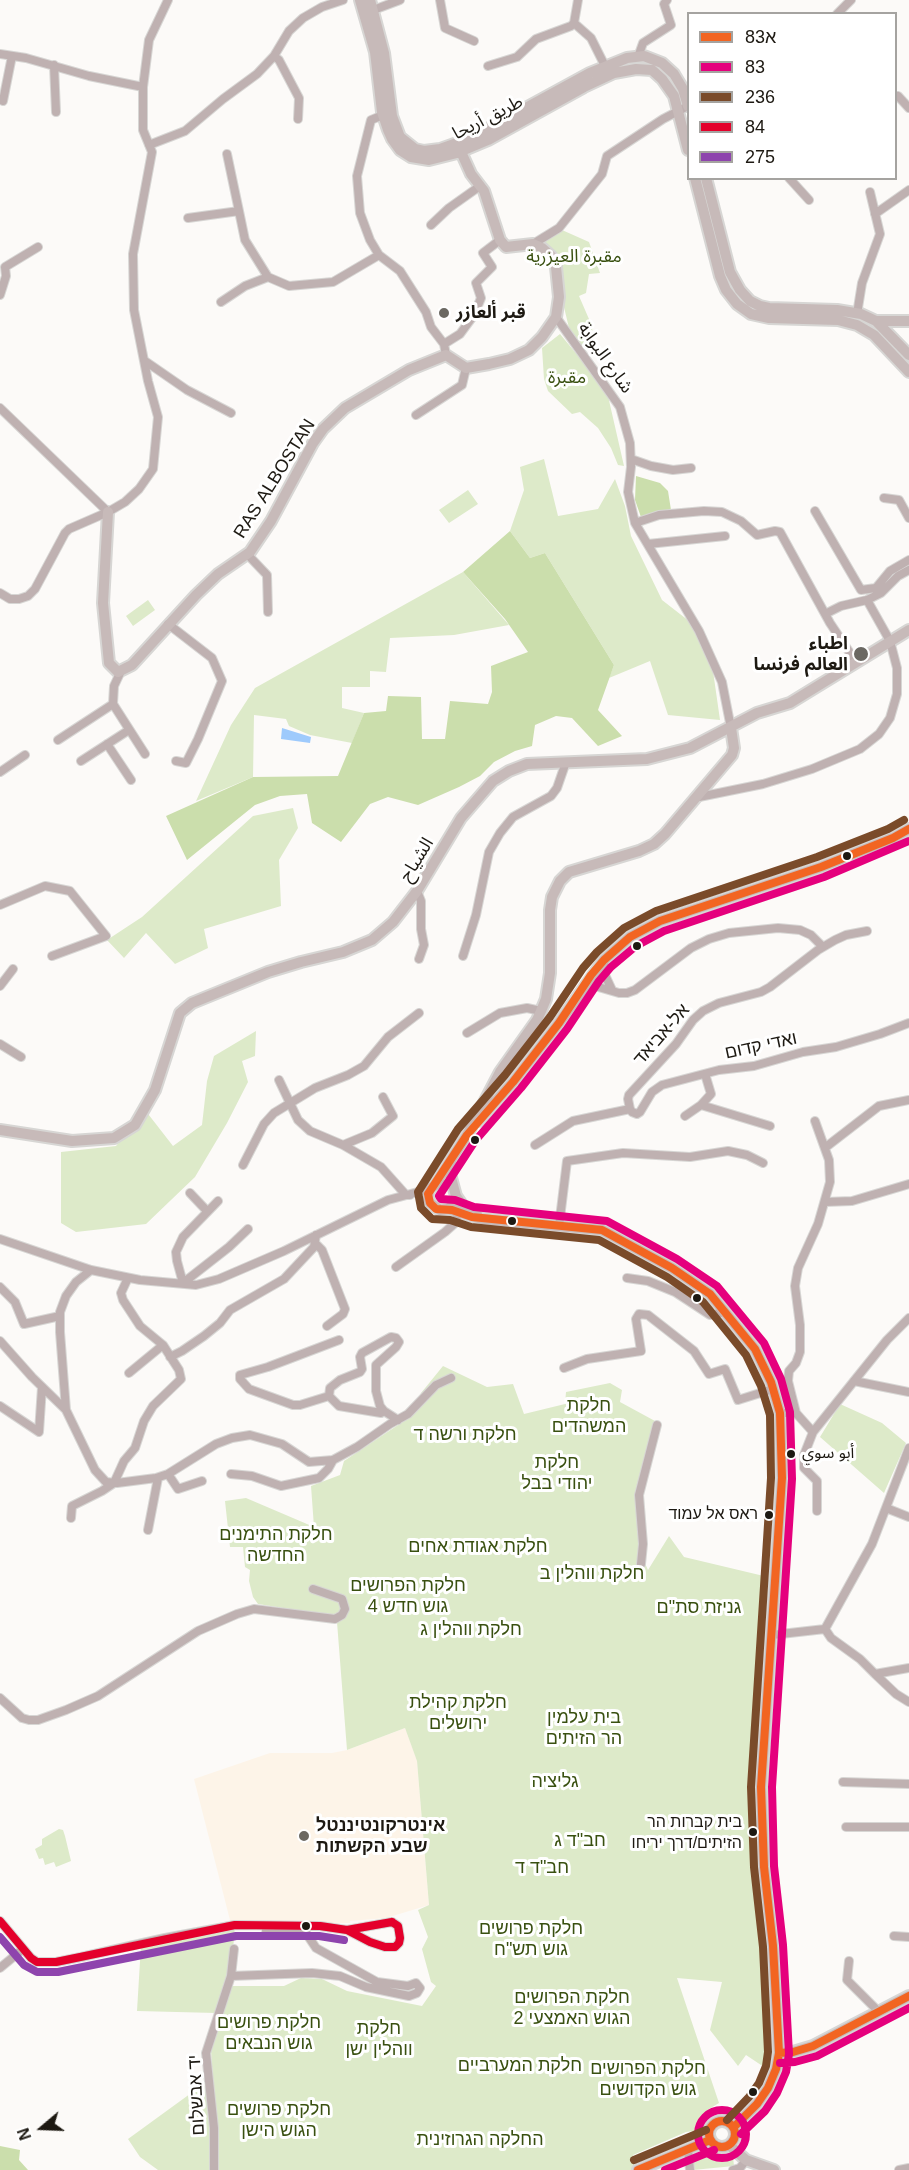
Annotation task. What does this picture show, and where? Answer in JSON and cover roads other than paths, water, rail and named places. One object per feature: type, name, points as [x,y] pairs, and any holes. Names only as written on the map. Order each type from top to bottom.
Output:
[{"type":"main road","name":"طريق أريحا","points":[[360,0],[369,8],[384,53],[389,105],[400,137],[415,149],[424,151],[459,147],[488,140],[584,87],[614,73],[636,69],[652,70],[685,107]]},
{"type":"main road","name":"طريق أريحا","points":[[369,8],[383,115],[392,139],[400,150],[411,157],[429,160],[459,147],[605,66],[616,61],[644,56],[662,63],[674,74],[683,89],[687,136]]},
{"type":"main road","points":[[459,147],[471,174],[484,191],[500,240],[506,246],[533,244]]},
{"type":"main road","points":[[696,180],[720,276],[726,291],[737,304],[751,314],[769,318],[848,322],[887,340],[909,355]]},
{"type":"main road","points":[[707,180],[730,272],[740,290],[750,301],[769,308],[837,310],[876,321],[909,321]]},
{"type":"main road","name":"شارع البوابة","points":[[533,244],[551,256],[556,267],[559,297],[556,317]]},
{"type":"main road","points":[[446,355],[466,368],[510,359],[530,350],[556,317]]},
{"type":"main road","points":[[876,321],[909,372]]},
{"type":"main road","name":"RAS ALBOSTAN","points":[[121,671],[132,665],[168,624],[218,574],[247,554],[271,521],[302,460],[323,429],[345,408],[409,370],[446,355]]},
{"type":"main road","points":[[108,512],[103,603],[109,663],[114,670],[121,671]]},
{"type":"main road","name":"الشياح","points":[[0,1130],[72,1141],[114,1138],[135,1125],[155,1090],[180,1014],[192,1003],[268,972],[343,952],[372,940],[393,922],[417,891],[462,818],[493,781],[527,764],[647,759],[690,748],[757,713],[790,703],[909,630]]},
{"type":"main road","points":[[467,1135],[500,1072],[537,1020],[546,999],[550,973],[550,909],[552,897],[560,881],[568,872],[627,855],[654,844],[699,797],[732,755],[734,748],[730,728]]},
{"type":"main road","points":[[734,2127],[758,2103],[768,2088],[776,2069],[779,2053],[773,1947],[764,1867],[761,1787],[782,1478],[780,1413],[773,1389],[755,1349],[710,1294],[672,1268],[602,1230],[471,1217],[453,1211],[436,1209],[430,1203],[428,1194],[452,1155],[559,1023],[591,975],[630,937],[660,921],[821,867],[893,838],[909,829]]},
{"type":"main road","points":[[452,1155],[449,1165],[455,1192],[453,1211]]},
{"type":"main road","points":[[433,1186],[445,1182],[455,1192],[463,1206],[494,1220]]},
{"type":"main road","points":[[779,2053],[793,2052],[813,2046],[909,1996]]},
{"type":"main road","points":[[717,2121],[728,2122],[734,2127],[735,2135],[729,2145],[721,2147],[710,2140],[710,2127],[717,2121]]},
{"type":"main road","points":[[639,2170],[710,2140]]},
{"type":"main road","points":[[729,2145],[746,2160],[774,2170]]},
{"type":"street","points":[[0,593],[10,599],[19,600],[28,596],[35,589],[65,533],[125,502],[139,489],[153,469],[158,417],[134,310],[133,254],[152,152],[143,130],[143,87],[149,40],[168,0]]},
{"type":"street","points":[[149,145],[185,131],[257,74],[274,56],[289,31],[303,18],[322,7],[344,0]]},
{"type":"street","points":[[369,8],[390,5],[400,0]]},
{"type":"street","points":[[440,0],[445,28],[474,41]]},
{"type":"street","points":[[488,66],[517,57],[536,39],[571,26],[574,23],[578,0]]},
{"type":"street","points":[[638,57],[643,43],[671,25],[664,4],[667,0]]},
{"type":"street","points":[[839,12],[850,0]]},
{"type":"street","points":[[574,23],[591,38],[605,66]]},
{"type":"street","points":[[0,54],[143,87]]},
{"type":"street","points":[[3,101],[12,56]]},
{"type":"street","points":[[274,56],[279,60],[299,98],[298,119]]},
{"type":"street","points":[[54,65],[56,112]]},
{"type":"street","points":[[898,96],[909,108]]},
{"type":"street","points":[[533,244],[559,228],[602,174],[607,156],[685,107]]},
{"type":"street","points":[[383,115],[371,120],[357,176],[360,213],[370,240],[379,255],[400,271],[426,312],[431,327],[444,344],[446,355]]},
{"type":"street","points":[[226,154],[245,240],[268,277],[289,286],[333,282],[379,255]]},
{"type":"street","points":[[791,180],[809,200]]},
{"type":"street","points":[[431,225],[449,208],[480,186]]},
{"type":"street","points":[[875,214],[909,190]]},
{"type":"street","points":[[857,314],[862,283],[880,234],[870,192]]},
{"type":"street","points":[[188,218],[239,211]]},
{"type":"street","points":[[444,344],[460,334],[474,315],[481,298],[476,283],[492,267],[483,253],[500,240]]},
{"type":"street","points":[[0,295],[6,276],[5,267],[38,247]]},
{"type":"street","points":[[221,302],[245,286],[268,277]]},
{"type":"street","name":"شارع البوابة","points":[[556,317],[620,407],[630,443],[628,492],[635,523],[699,631],[723,682],[730,728]]},
{"type":"street","points":[[145,361],[187,390],[231,413]]},
{"type":"street","points":[[416,416],[462,385],[466,368]]},
{"type":"street","points":[[0,408],[108,512]]},
{"type":"street","points":[[631,459],[673,470],[691,468]]},
{"type":"street","points":[[884,498],[898,500],[909,518]]},
{"type":"street","points":[[815,511],[861,590],[876,588],[890,571],[909,560]]},
{"type":"street","points":[[635,523],[659,514],[722,512],[741,520],[757,535],[780,532],[825,614],[856,662]]},
{"type":"street","points":[[648,544],[725,536]]},
{"type":"street","points":[[247,554],[267,575],[268,612]]},
{"type":"street","points":[[825,614],[841,606],[867,600],[881,593],[898,576],[909,570]]},
{"type":"street","points":[[699,797],[763,784],[812,769],[860,749],[879,734],[890,718],[897,694],[897,668],[890,641],[867,600]]},
{"type":"street","points":[[168,624],[212,658],[222,681],[186,763],[176,761]]},
{"type":"street","points":[[121,671],[114,686],[114,704],[146,754]]},
{"type":"street","points":[[58,740],[114,704]]},
{"type":"street","points":[[81,760],[129,730]]},
{"type":"street","points":[[107,744],[131,780]]},
{"type":"street","points":[[0,772],[24,755]]},
{"type":"street","points":[[463,956],[476,915],[489,852],[513,817],[551,796],[557,788],[566,762]]},
{"type":"street","points":[[0,905],[45,886],[70,891],[106,936],[52,956]]},
{"type":"street","points":[[417,891],[421,901],[421,929],[424,945],[420,959]]},
{"type":"street","points":[[580,992],[596,986],[627,993],[635,990],[691,948],[729,933],[778,928],[800,930],[811,934],[823,947]]},
{"type":"street","name":"אל-אביאד","points":[[631,1111],[629,1095],[703,1011],[719,1003],[761,992],[823,947],[846,935],[867,931]]},
{"type":"street","points":[[604,960],[605,975],[612,990]]},
{"type":"street","points":[[0,986],[13,969]]},
{"type":"street","points":[[467,1033],[500,1012],[527,1008],[541,1011]]},
{"type":"street","points":[[243,1165],[264,1124],[274,1113],[315,1088],[364,1066],[388,1037],[419,1013]]},
{"type":"street","name":"ואדי קדום","points":[[631,1111],[637,1114],[640,1112],[657,1087],[718,1070],[754,1066],[803,1052],[836,1047],[909,1023]]},
{"type":"street","points":[[0,1044],[21,1057]]},
{"type":"street","points":[[685,1116],[702,1104],[711,1094],[705,1074]]},
{"type":"street","points":[[279,1080],[298,1120],[310,1131],[343,1145],[381,1167],[406,1195],[416,1195],[430,1203]]},
{"type":"street","points":[[343,1145],[372,1133],[393,1116],[382,1097]]},
{"type":"street","points":[[826,1147],[879,1106],[909,1100]]},
{"type":"street","points":[[702,1104],[770,1126]]},
{"type":"street","points":[[535,1145],[573,1121],[631,1111]]},
{"type":"street","points":[[813,1432],[796,1413],[788,1381],[789,1371],[796,1363],[800,1352],[800,1326],[795,1286],[798,1268],[825,1202],[830,1182],[826,1147],[815,1120]]},
{"type":"street","points":[[559,1226],[567,1161],[623,1153],[690,1157],[728,1151],[747,1155],[763,1163]]},
{"type":"street","points":[[825,1202],[852,1201],[909,1184]]},
{"type":"street","points":[[0,1239],[91,1270],[168,1284],[196,1285],[219,1279],[316,1239],[388,1200],[433,1186]]},
{"type":"street","points":[[190,1193],[207,1211]]},
{"type":"street","points":[[183,1283],[176,1252],[183,1237],[218,1200]]},
{"type":"street","points":[[396,1267],[454,1224],[453,1211]]},
{"type":"street","points":[[183,1283],[248,1229]]},
{"type":"street","points":[[316,1239],[345,1309],[343,1314],[327,1326]]},
{"type":"street","points":[[170,1357],[204,1336],[220,1323],[230,1310],[284,1279],[316,1239]]},
{"type":"street","points":[[66,1410],[60,1316],[66,1296],[76,1282],[91,1270]]},
{"type":"street","points":[[71,1518],[72,1506],[114,1483],[124,1461],[135,1448],[144,1421],[153,1406],[181,1379],[179,1370],[162,1345],[140,1326],[123,1300],[121,1293],[128,1278]]},
{"type":"street","points":[[627,1278],[648,1281],[675,1292],[710,1315],[725,1312]]},
{"type":"street","points":[[0,1287],[15,1302],[24,1324],[60,1316]]},
{"type":"street","points":[[564,1368],[587,1359],[641,1351],[636,1319],[639,1314],[648,1315],[694,1351],[710,1374],[725,1369],[738,1400],[773,1389]]},
{"type":"street","points":[[817,1511],[817,1481],[804,1468],[804,1455],[813,1432],[886,1340],[909,1318]]},
{"type":"street","points":[[329,1396],[330,1388],[340,1380],[360,1372],[362,1353],[391,1337],[396,1338],[399,1342],[396,1347],[376,1365],[374,1371],[380,1406],[398,1420]]},
{"type":"street","points":[[329,1396],[293,1405],[249,1389],[240,1379],[240,1375],[339,1340]]},
{"type":"street","points":[[0,1341],[66,1410],[95,1470],[106,1482],[114,1483],[139,1482],[158,1478],[216,1444],[250,1435],[282,1444],[309,1462],[333,1460],[408,1414],[436,1385],[451,1378]]},
{"type":"street","points":[[129,1373],[162,1345]]},
{"type":"street","points":[[854,1381],[909,1392]]},
{"type":"street","points":[[0,1406],[39,1432],[42,1387]]},
{"type":"street","points":[[329,1396],[339,1406],[381,1413],[384,1411]]},
{"type":"street","points":[[780,1413],[796,1413]]},
{"type":"street","points":[[641,1564],[643,1544],[639,1495],[657,1425]]},
{"type":"street","points":[[825,1629],[872,1544],[909,1448]]},
{"type":"street","points":[[231,1474],[252,1476],[281,1486],[319,1478],[333,1460]]},
{"type":"street","points":[[168,1474],[178,1489],[202,1481]]},
{"type":"street","points":[[148,1530],[158,1478]]},
{"type":"street","points":[[886,1508],[909,1517]]},
{"type":"street","points":[[0,1698],[22,1718],[38,1720],[98,1696],[198,1631],[237,1614],[254,1609],[335,1619],[342,1616],[345,1609],[342,1599],[313,1589]]},
{"type":"street","points":[[772,1635],[825,1629]]},
{"type":"street","points":[[825,1629],[831,1638],[860,1659],[896,1694],[909,1702]]},
{"type":"street","points":[[875,1674],[909,1668]]},
{"type":"street","points":[[843,1782],[909,1784]]},
{"type":"street","points":[[846,1827],[909,1827]]},
{"type":"street","points":[[0,1921],[31,1959],[37,1962],[81,1958],[165,1938],[235,1925],[320,1926],[347,1930],[392,1922],[398,1926],[399,1943],[395,1947],[378,1946],[347,1930]]},
{"type":"street","points":[[231,1976],[312,1973],[340,1976],[366,1987],[409,1996],[417,1994],[420,1988],[416,1983],[408,1986],[377,1982],[316,1948],[306,1933],[249,1929],[235,1925]]},
{"type":"street","points":[[894,1936],[909,1937]]},
{"type":"street","points":[[0,1968],[23,1949]]},
{"type":"street","name":"יד אבשלום","points":[[214,2170],[214,2128],[206,2054],[231,1976],[234,1949]]},
{"type":"street","points":[[849,1961],[847,1980],[879,2012]]},
{"type":"street","points":[[688,2150],[690,2170]]},
{"type":"street","points":[[733,2170],[740,2168],[746,2160]]},
{"type":"street","points":[[899,2170],[909,2168]]},
{"type":"water","points":[[282,728],[311,737],[310,743],[281,739]]},
{"type":"place","name":"قبر ألعازر","points":[[444,313]]},
{"type":"place","name":"اطباء العالم فرنسا","points":[[861,654]]},
{"type":"place","name":"أبو سوي","points":[[791,1454]]},
{"type":"place","name":"ראס אל עמוד","points":[[769,1515]]},
{"type":"place","name":"בית קברות הר הזיתים/דרך יריחו","points":[[753,1832]]},
{"type":"place","name":"אינטרקונטיננטל שבע הקשתות","points":[[304,1836]]},
{"type":"park label","name":"مقبرة العيزرية","points":[[574,257]]},
{"type":"park label","name":"مقبرة","points":[[567,378]]},
{"type":"park label","name":"חלקת המשהדים","points":[[589,1416]]},
{"type":"park label","name":"חלקת ורשה ד","points":[[465,1435]]},
{"type":"park label","name":"חלקת יהודי בבל","points":[[557,1473]]},
{"type":"park label","name":"חלקת התימנים החדשה","points":[[276,1546]]},
{"type":"park label","name":"חלקת אגודת אחים","points":[[478,1547]]},
{"type":"park label","name":"חלקת ווהלין ב","points":[[592,1574]]},
{"type":"park label","name":"חלקת הפרושים גוש חדש 4","points":[[408,1596]]},
{"type":"park label","name":"גניזת סת\"ם","points":[[699,1608]]},
{"type":"park label","name":"חלקת ווהלין ג","points":[[471,1630]]},
{"type":"park label","name":"חלקת קהילת ירושלים","points":[[458,1713]]},
{"type":"park label","name":"בית עלמין הר הזיתים","points":[[584,1728]]},
{"type":"park label","name":"גליציה","points":[[555,1782]]},
{"type":"park label","name":"חב\"ד ג","points":[[580,1841]]},
{"type":"park label","name":"חב\"ד ד","points":[[542,1868]]},
{"type":"park label","name":"חלקת פרושים גוש תש\"ח","points":[[531,1939]]},
{"type":"park label","name":"חלקת הפרושים הגוש האמצעי 2","points":[[572,2008]]},
{"type":"park label","name":"חלקת פרושים גוש הנבאים","points":[[269,2033]]},
{"type":"park label","name":"חלקת ווהלין ישן","points":[[379,2039]]},
{"type":"park label","name":"חלקת המערביים","points":[[520,2066]]},
{"type":"park label","name":"חלקת הפרושים גוש הקדושים","points":[[648,2079]]},
{"type":"park label","name":"חלקת פרושים הגוש הישן","points":[[279,2120]]},
{"type":"park label","name":"החלקה הגרוזינית","points":[[480,2140]]}]
